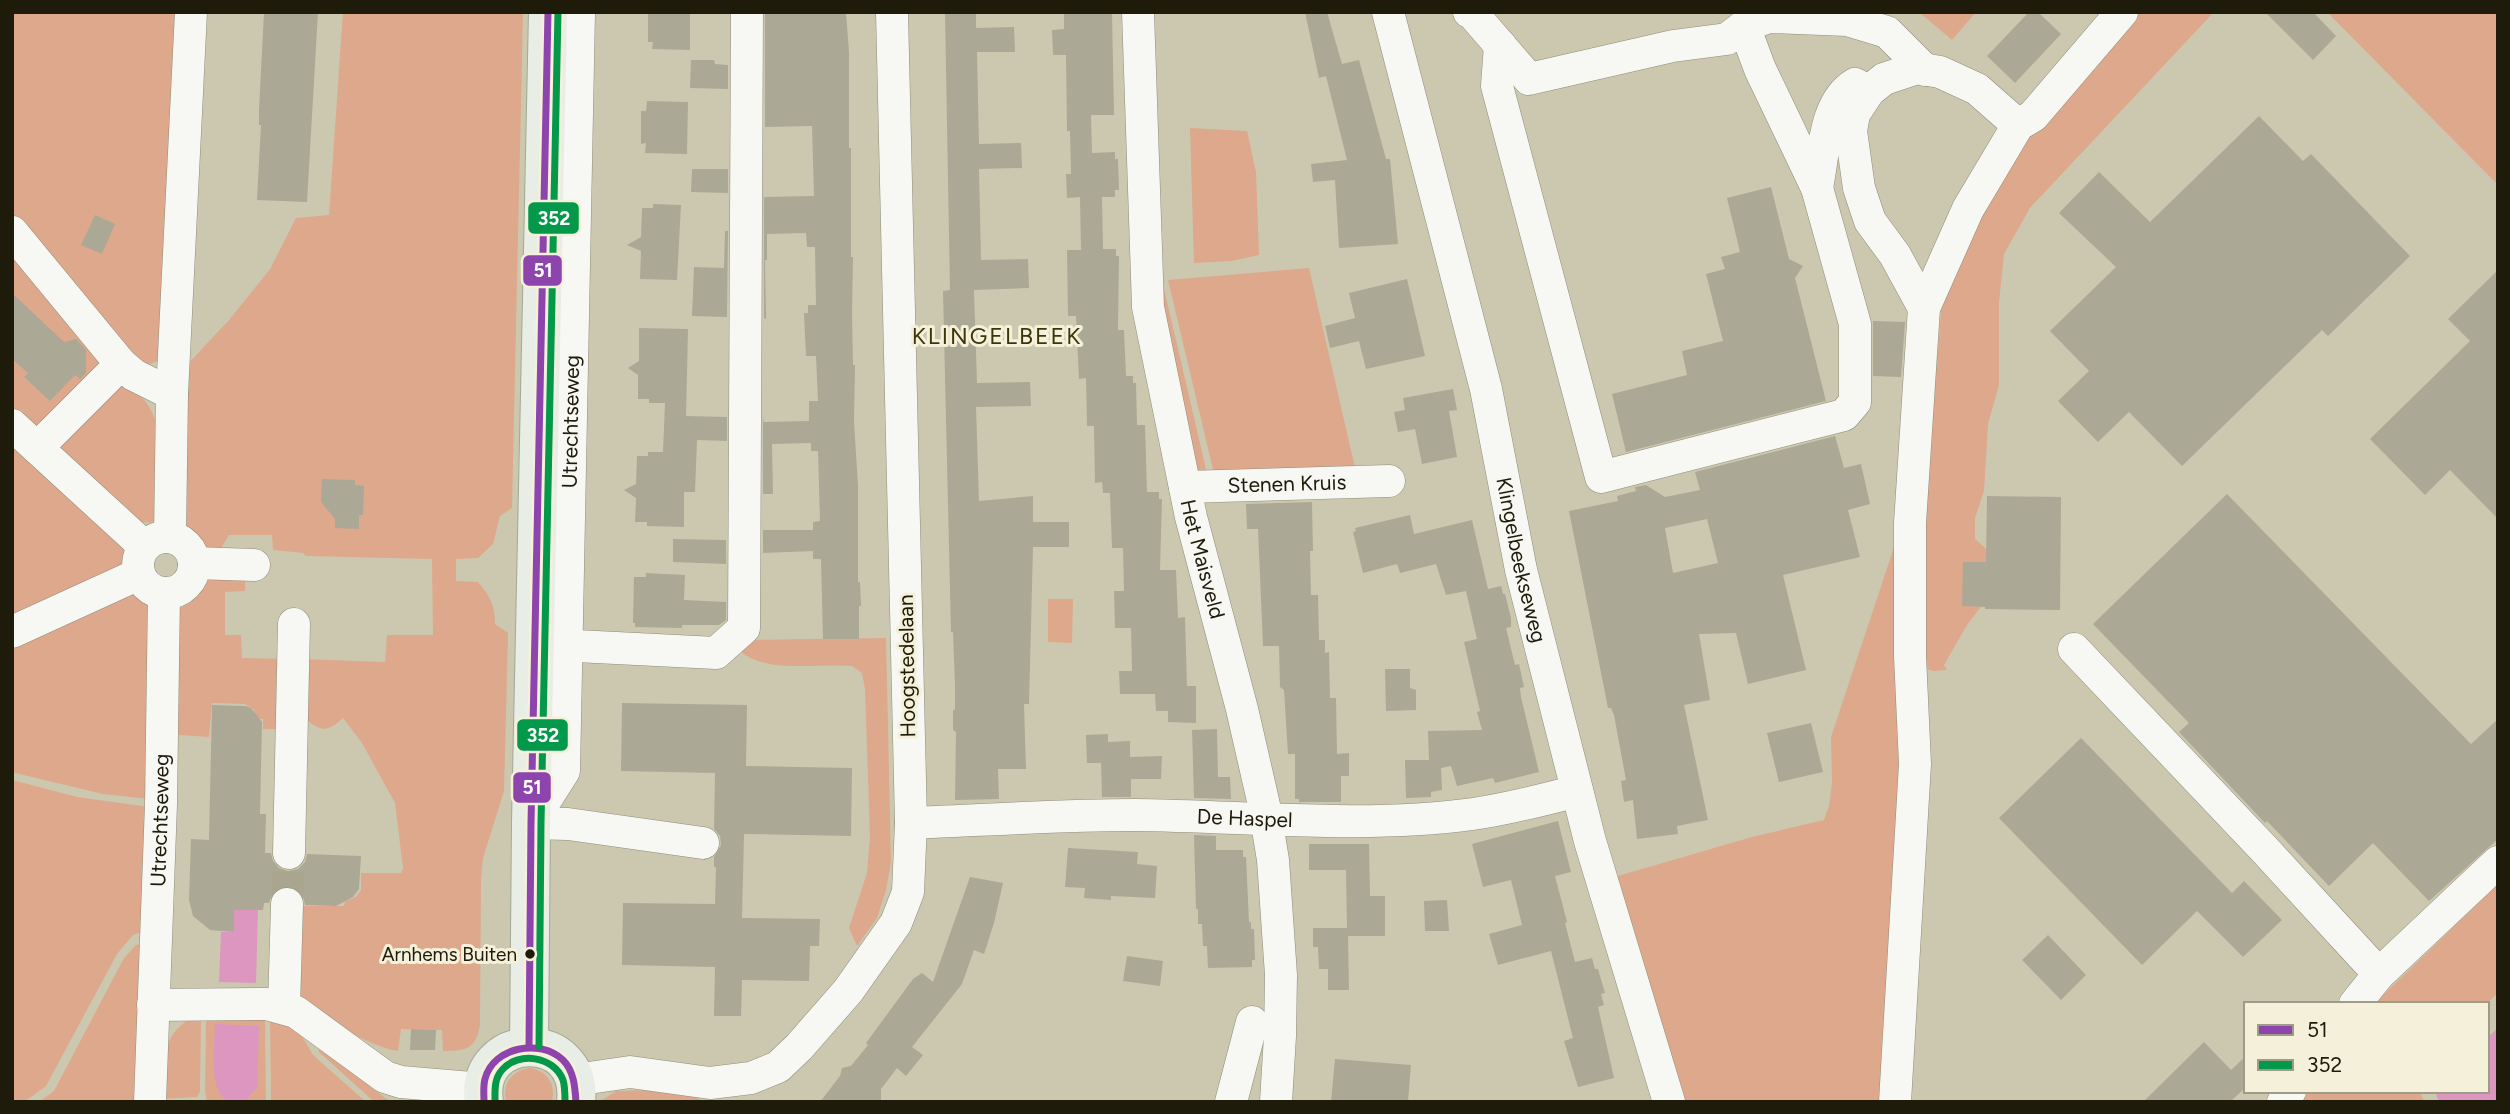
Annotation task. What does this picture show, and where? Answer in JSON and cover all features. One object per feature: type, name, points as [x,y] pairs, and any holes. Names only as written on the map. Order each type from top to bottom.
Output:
[{"type":"main road","name":"Utrechtseweg","points":[[529,1046],[548,12]]},
{"type":"main road","points":[[478,1092],[493,1063],[503,1054],[529,1046],[553,1052],[570,1069],[575,1091]]},
{"type":"street","points":[[12,632],[151,553],[186,546],[194,563],[191,577],[181,589],[164,593],[149,588],[151,553],[172,394],[191,12]]},
{"type":"street","name":"Utrechtseweg","points":[[531,823],[564,771],[579,12]]},
{"type":"street","points":[[576,646],[716,653],[744,628],[747,12]]},
{"type":"street","name":"Hoogstedelaan","points":[[575,1091],[630,1072],[717,1092],[778,1067],[848,991],[896,923],[908,892],[911,823],[892,12]]},
{"type":"street","name":"Het Maisveld","points":[[1138,12],[1148,307],[1185,487],[1242,709],[1267,820],[1273,860],[1282,975],[1276,1102]]},
{"type":"street","points":[[1469,12],[1473,13],[1529,79],[1672,47],[1727,39],[1744,26],[1769,17],[1847,20],[1887,32],[1925,69]]},
{"type":"street","points":[[1895,1102],[1915,764],[1910,656],[1910,523],[1924,309],[1968,209],[2018,125],[2033,116],[2122,12]]},
{"type":"street","name":"Klingelbeekseweg","points":[[1397,15],[1486,389],[1521,570],[1590,841],[1669,1102]]},
{"type":"street","points":[[1500,45],[1497,86],[1601,477],[1843,415],[1855,402],[1855,324],[1817,188],[1760,69],[1744,26]]},
{"type":"street","points":[[1924,309],[1895,255],[1870,221],[1859,188],[1851,131],[1854,114],[1869,91],[1884,79],[1917,68],[1940,72],[1978,89],[2018,125]]},
{"type":"street","points":[[1817,188],[1833,106],[1844,90],[1855,84],[1869,91]]},
{"type":"street","points":[[12,232],[121,364],[134,375],[172,394]]},
{"type":"street","points":[[37,448],[121,364]]},
{"type":"street","points":[[12,425],[151,553]]},
{"type":"street","name":"Stenen Kruis","points":[[1185,487],[1389,481]]},
{"type":"street","points":[[194,563],[254,565]]},
{"type":"street","name":"Utrechtseweg","points":[[150,1102],[161,804],[164,593]]},
{"type":"street","points":[[289,853],[294,624]]},
{"type":"street","points":[[2074,649],[2379,974]]},
{"type":"street","name":"De Haspel","points":[[911,823],[1135,816],[1372,820],[1449,816],[1541,801],[1577,791]]},
{"type":"street","points":[[531,823],[568,824],[703,843]]},
{"type":"street","points":[[2357,1002],[2379,974],[2498,862]]},
{"type":"street","points":[[284,1007],[287,904]]},
{"type":"street","points":[[153,1005],[267,1004],[284,1007],[296,1012],[385,1077],[401,1082],[478,1092]]},
{"type":"street","points":[[1231,1102],[1252,1022]]},
{"type":"shaded area","points":[[12,12],[182,12],[163,359],[142,367],[12,223]]},
{"type":"shaded area","points":[[343,12],[523,12],[512,508],[500,516],[493,544],[478,558],[456,559],[456,581],[478,582],[491,601],[495,624],[508,633],[504,791],[483,858],[481,880],[480,1025],[473,1044],[458,1050],[443,1051],[442,1030],[401,1029],[398,1051],[373,1043],[330,1020],[299,992],[295,906],[344,906],[345,901],[356,897],[361,890],[361,873],[401,873],[403,868],[395,803],[362,743],[343,718],[325,729],[316,727],[306,719],[301,659],[385,662],[387,635],[433,635],[432,559],[306,556],[303,553],[273,550],[272,535],[229,535],[220,550],[208,550],[181,525],[185,367],[229,320],[270,269],[296,218],[329,215]]},
{"type":"shaded area","points":[[1919,12],[1976,12],[1952,40]]},
{"type":"shaded area","points":[[2128,12],[2214,12],[2030,208],[2004,254],[1999,302],[1999,385],[1988,424],[1984,491],[1975,518],[1975,539],[1991,553],[1990,595],[1967,625],[1944,665],[1947,670],[1933,671],[1923,668],[1918,482],[1938,351],[1942,299],[2011,147]]},
{"type":"shaded area","points":[[2327,12],[2494,12],[2498,15],[2498,185]]},
{"type":"shaded area","points":[[1190,128],[1247,131],[1256,172],[1259,255],[1232,261],[1194,263]]},
{"type":"shaded area","points":[[12,241],[104,363],[38,428],[29,424],[12,408]]},
{"type":"shaded area","points":[[1309,268],[1356,472],[1216,482],[1168,280]]},
{"type":"shaded area","points":[[1162,280],[1209,482],[1195,476],[1159,281]]},
{"type":"shaded area","points":[[125,385],[140,396],[151,410],[157,426],[160,444],[159,482],[156,519],[151,523],[135,521],[58,447],[105,389]]},
{"type":"shaded area","points":[[12,438],[126,548],[127,564],[12,620]]},
{"type":"shaded area","points":[[1902,523],[1904,736],[1885,1102],[1679,1102],[1611,878],[1752,837],[1824,820],[1832,783],[1831,737]]},
{"type":"shaded area","points":[[245,576],[245,591],[225,592],[225,635],[241,635],[242,658],[289,659],[288,729],[263,729],[263,719],[256,719],[254,710],[245,704],[212,703],[209,737],[180,735],[173,728],[175,609],[192,602],[210,578]]},
{"type":"shaded area","points":[[133,590],[151,602],[149,799],[103,794],[12,772],[12,641]]},
{"type":"shaded area","points":[[1048,599],[1073,599],[1072,643],[1048,642]]},
{"type":"shaded area","points":[[886,638],[891,862],[877,918],[857,946],[849,928],[867,873],[870,837],[865,689],[862,673],[852,666],[764,663],[740,651],[749,640]]},
{"type":"shaded area","points":[[12,780],[77,797],[149,807],[145,931],[133,935],[117,954],[46,1086],[24,1102],[12,1102]]},
{"type":"shaded area","points":[[2498,884],[2498,993],[2488,1002],[2376,1002]]},
{"type":"shaded area","points":[[234,910],[258,910],[256,983],[219,982],[221,932],[234,932]]},
{"type":"shaded area","points":[[144,944],[140,1102],[39,1102],[54,1091],[124,958],[136,945]]},
{"type":"shaded area","points":[[190,1019],[201,1020],[200,1091],[197,1097],[160,1099],[168,1044],[180,1026]]},
{"type":"shaded area","points":[[273,1019],[299,1031],[313,1055],[366,1102],[271,1102],[270,1021]]},
{"type":"shaded area","points":[[206,1020],[265,1020],[266,1102],[207,1102]]},
{"type":"shaded area","points":[[215,1024],[259,1026],[257,1088],[244,1102],[227,1100],[217,1087],[214,1066]]},
{"type":"shaded area","points":[[2498,1028],[2498,1102],[2439,1102],[2436,1093],[2489,1093],[2489,1036]]},
{"type":"shaded area","points":[[321,1048],[393,1102],[376,1102],[371,1099],[318,1051]]},
{"type":"shaded area","points":[[531,1068],[542,1072],[552,1084],[552,1102],[506,1102],[507,1083],[519,1071]]},
{"type":"shaded area","points":[[616,1091],[673,1091],[705,1102],[599,1102]]},
{"type":"shaded area","points":[[2303,1093],[2421,1093],[2424,1102],[2297,1102]]},
{"type":"building","points":[[264,12],[318,12],[307,202],[257,200]]},
{"type":"building","points":[[648,12],[690,12],[690,50],[652,49],[653,42],[648,42]]},
{"type":"building","points":[[765,12],[846,12],[849,52],[858,582],[861,606],[859,639],[823,639],[821,559],[813,559],[813,551],[763,553],[763,530],[813,530],[813,522],[820,521],[818,451],[811,451],[811,443],[772,444],[773,494],[763,494],[763,417],[764,422],[809,421],[809,401],[818,401],[816,356],[806,356],[804,313],[808,313],[808,305],[816,305],[815,247],[807,247],[806,233],[767,234],[766,319],[764,318],[764,197],[814,196],[812,126],[765,127]]},
{"type":"building","points":[[945,12],[976,12],[976,28],[1014,27],[1015,52],[977,52],[979,144],[1021,143],[1022,168],[979,169],[981,260],[1028,259],[1029,288],[974,290],[977,383],[1030,382],[1031,406],[976,407],[979,501],[1033,496],[1033,522],[1069,522],[1069,547],[1033,547],[1029,704],[1024,704],[1026,769],[998,769],[999,799],[955,800],[955,685],[951,632],[943,291],[950,290]]},
{"type":"building","points":[[1064,12],[1112,12],[1114,115],[1091,115],[1092,153],[1115,152],[1115,159],[1118,159],[1119,190],[1115,190],[1115,197],[1102,197],[1103,249],[1116,249],[1116,256],[1119,256],[1118,330],[1124,330],[1126,376],[1133,376],[1133,383],[1136,383],[1137,425],[1145,425],[1147,492],[1159,492],[1159,499],[1162,499],[1160,570],[1176,570],[1178,618],[1185,617],[1187,686],[1196,686],[1196,723],[1168,722],[1168,711],[1156,711],[1155,694],[1120,694],[1119,671],[1132,671],[1131,628],[1115,628],[1114,591],[1124,591],[1123,548],[1112,548],[1110,493],[1103,493],[1102,482],[1095,483],[1094,426],[1087,426],[1086,378],[1079,379],[1076,316],[1068,316],[1067,250],[1081,250],[1080,197],[1067,198],[1066,174],[1071,174],[1070,131],[1067,131],[1066,55],[1053,55],[1052,30],[1064,29]]},
{"type":"building","points":[[1305,12],[1327,12],[1342,64],[1359,60],[1386,159],[1390,159],[1398,244],[1339,248],[1335,180],[1313,182],[1311,164],[1347,160],[1326,76],[1319,78]]},
{"type":"building","points":[[2029,12],[2038,12],[2061,34],[2015,83],[1987,56]]},
{"type":"building","points":[[2265,12],[2313,12],[2336,36],[2313,60]]},
{"type":"building","points":[[691,60],[714,60],[715,64],[728,65],[728,89],[690,88]]},
{"type":"building","points":[[647,101],[688,102],[687,154],[645,153],[646,143],[641,144],[641,111],[646,111]]},
{"type":"building","points":[[2259,116],[2303,161],[2311,154],[2410,256],[2328,336],[2322,330],[2182,466],[2129,412],[2098,442],[2058,401],[2089,371],[2050,331],[2116,267],[2059,213],[2099,172],[2150,222]]},
{"type":"building","points":[[692,169],[728,169],[728,193],[691,192]]},
{"type":"building","points":[[1771,187],[1789,259],[1803,266],[1795,278],[1826,401],[1626,452],[1612,394],[1687,375],[1682,351],[1723,341],[1706,274],[1725,269],[1721,257],[1740,252],[1727,198]]},
{"type":"building","points":[[653,204],[681,205],[677,280],[640,279],[641,251],[627,245],[641,237],[642,208],[653,208]]},
{"type":"building","points":[[95,215],[115,224],[102,254],[81,245]]},
{"type":"building","points":[[725,231],[728,231],[727,317],[692,316],[694,267],[724,268]]},
{"type":"building","points":[[2498,270],[2498,519],[2450,470],[2425,495],[2370,439],[2470,341],[2448,319]]},
{"type":"building","points":[[1407,279],[1425,356],[1366,369],[1359,341],[1330,348],[1325,326],[1355,318],[1349,293]]},
{"type":"building","points":[[12,293],[64,342],[76,339],[86,350],[86,373],[80,379],[75,375],[50,401],[24,377],[28,373],[12,359]]},
{"type":"building","points":[[1873,321],[1905,322],[1901,377],[1873,376]]},
{"type":"building","points":[[639,328],[688,329],[686,416],[727,417],[727,441],[697,440],[695,492],[684,492],[684,527],[647,526],[647,522],[635,522],[636,498],[624,490],[636,484],[637,456],[648,456],[648,452],[663,452],[665,403],[649,403],[649,399],[638,399],[638,375],[628,368],[639,361]]},
{"type":"building","points":[[1453,389],[1457,410],[1449,411],[1457,457],[1422,464],[1415,429],[1398,432],[1394,412],[1405,410],[1403,398]]},
{"type":"building","points":[[1835,436],[1844,468],[1861,464],[1870,504],[1848,510],[1860,557],[1783,575],[1806,670],[1748,684],[1736,633],[1699,634],[1710,700],[1684,705],[1708,820],[1677,826],[1678,834],[1637,839],[1633,800],[1624,802],[1621,781],[1626,780],[1614,715],[1611,708],[1608,708],[1569,511],[1618,501],[1617,496],[1646,485],[1665,497],[1700,490],[1695,472]],"holes":[[[1707,519],[1718,563],[1673,573],[1665,528]]]},
{"type":"building","points":[[322,479],[355,480],[355,485],[364,486],[363,515],[359,515],[359,529],[335,528],[335,519],[321,502]]},
{"type":"building","points":[[2227,494],[2471,744],[2498,719],[2498,839],[2429,901],[2373,843],[2329,886],[2179,732],[2189,723],[2093,624]]},
{"type":"building","points":[[1987,496],[2061,497],[2060,610],[1962,606],[1963,562],[1986,562]]},
{"type":"building","points":[[1312,502],[1311,595],[1318,595],[1319,640],[1325,640],[1325,653],[1329,652],[1330,698],[1336,698],[1337,754],[1349,753],[1349,776],[1341,776],[1341,802],[1299,802],[1299,799],[1295,799],[1295,754],[1288,754],[1284,690],[1280,687],[1279,646],[1263,646],[1258,529],[1247,529],[1246,504]]},
{"type":"building","points":[[1410,515],[1414,534],[1472,520],[1488,589],[1501,586],[1505,594],[1511,618],[1511,627],[1506,628],[1515,665],[1519,664],[1524,687],[1520,688],[1521,697],[1539,772],[1495,783],[1493,778],[1457,786],[1451,766],[1441,768],[1442,790],[1431,792],[1431,797],[1406,798],[1405,760],[1429,760],[1428,731],[1482,730],[1464,642],[1477,639],[1466,591],[1446,595],[1436,564],[1400,573],[1397,564],[1363,573],[1353,532],[1356,531],[1355,528]]},
{"type":"building","points":[[673,539],[726,540],[726,564],[673,562]]},
{"type":"building","points":[[646,573],[685,575],[684,600],[726,602],[726,620],[719,625],[682,625],[682,628],[635,627],[634,577],[646,577]]},
{"type":"building","points":[[1385,669],[1410,669],[1410,688],[1416,690],[1416,710],[1386,711]]},
{"type":"building","points":[[622,703],[747,705],[746,766],[852,768],[851,836],[744,834],[742,918],[820,919],[819,946],[810,946],[809,981],[742,980],[741,1016],[714,1016],[715,967],[622,965],[623,903],[715,904],[714,857],[721,845],[720,836],[714,829],[715,773],[621,771]]},
{"type":"building","points":[[212,705],[246,706],[251,708],[262,722],[260,814],[266,814],[265,853],[271,853],[279,868],[288,871],[298,869],[305,862],[307,854],[361,856],[359,889],[353,897],[336,906],[305,905],[303,896],[297,889],[288,886],[279,888],[272,894],[269,903],[264,903],[263,910],[234,910],[234,932],[210,930],[193,916],[189,900],[191,839],[209,840]]},
{"type":"building","points":[[1811,723],[1823,772],[1779,782],[1767,733]]},
{"type":"building","points":[[1217,729],[1218,777],[1230,777],[1231,799],[1194,798],[1192,730]]},
{"type":"building","points":[[1108,734],[1108,742],[1130,741],[1130,757],[1162,756],[1161,779],[1131,779],[1131,797],[1102,797],[1101,763],[1087,763],[1086,735]]},
{"type":"building","points":[[2081,738],[2232,893],[2244,881],[2282,920],[2243,957],[2197,911],[2142,965],[1999,818]]},
{"type":"building","points":[[1558,821],[1571,872],[1555,876],[1567,922],[1565,923],[1575,962],[1592,958],[1595,969],[1598,969],[1605,993],[1601,994],[1604,1005],[1598,1007],[1614,1078],[1578,1087],[1564,1041],[1573,1038],[1551,951],[1498,965],[1489,934],[1522,925],[1511,880],[1483,887],[1472,844]]},
{"type":"building","points":[[1194,835],[1216,836],[1216,850],[1243,850],[1243,857],[1246,857],[1249,922],[1251,929],[1254,929],[1255,960],[1252,960],[1252,967],[1208,968],[1207,946],[1203,946],[1202,924],[1198,924],[1196,909]]},
{"type":"building","points":[[1309,844],[1369,844],[1370,896],[1385,896],[1385,936],[1348,936],[1349,990],[1328,990],[1328,969],[1319,969],[1318,947],[1313,947],[1313,928],[1347,928],[1346,870],[1309,870]]},
{"type":"building","points":[[1068,848],[1138,852],[1137,864],[1157,866],[1155,898],[1084,898],[1085,888],[1065,887]]},
{"type":"building","points":[[970,877],[1003,883],[994,923],[984,954],[974,950],[962,984],[912,1047],[923,1055],[906,1076],[897,1068],[881,1089],[881,1102],[820,1102],[840,1076],[842,1068],[851,1066],[868,1045],[866,1043],[913,979],[922,973],[933,982]]},
{"type":"building","points":[[1447,900],[1449,931],[1425,931],[1424,901]]},
{"type":"building","points":[[2048,935],[2086,975],[2061,1000],[2022,960]]},
{"type":"building","points":[[1127,956],[1163,961],[1160,986],[1123,981]]},
{"type":"building","points":[[411,1029],[436,1030],[435,1050],[410,1050]]},
{"type":"building","points":[[2204,1042],[2231,1070],[2244,1058],[2244,1089],[2230,1102],[2143,1102]]},
{"type":"building","points":[[1335,1059],[1411,1065],[1408,1102],[1331,1102]]},
{"type":"tunnel","points":[[287,904],[289,853]]},
{"type":"transit line","name":"51","points":[[529,1046],[548,12]]},
{"type":"transit line","name":"352","points":[[539,1046],[558,12]]},
{"type":"transit line","name":"51","points":[[484,1102],[484,1082],[497,1059],[518,1049],[530,1048],[553,1053],[567,1064],[573,1079],[576,1102]]},
{"type":"transit line","name":"352","points":[[495,1102],[495,1085],[499,1073],[509,1064],[526,1058],[544,1061],[558,1072],[564,1082],[565,1102]]},
{"type":"place","name":"Arnhems Buiten","points":[[530,954]]},
{"type":"district","name":"KLINGELBEEK","points":[[997,336]]}]
